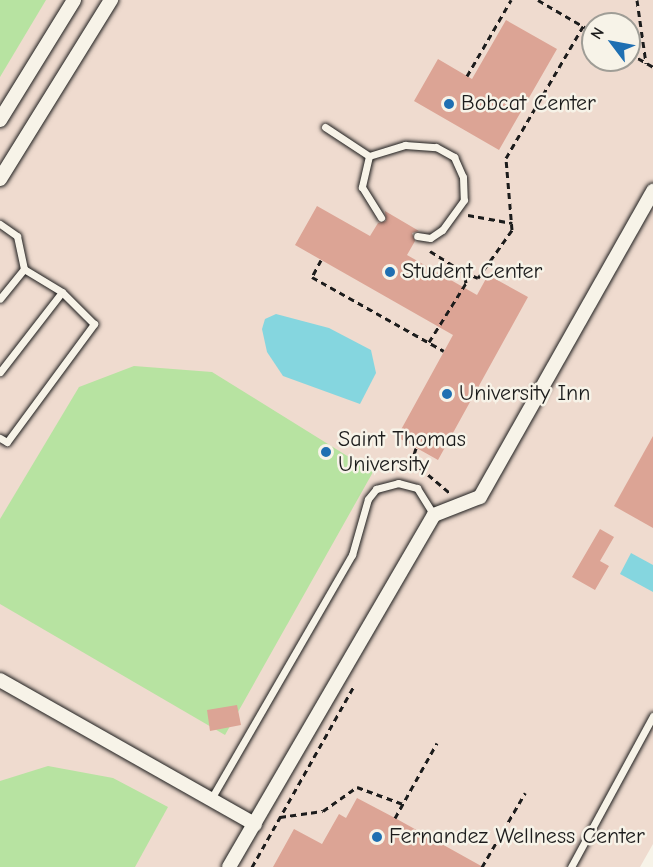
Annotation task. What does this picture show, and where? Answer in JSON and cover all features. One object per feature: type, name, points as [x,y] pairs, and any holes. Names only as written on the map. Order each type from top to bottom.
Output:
[{"type":"street","points":[[0,120],[74,0]]},
{"type":"street","points":[[0,179],[111,0]]},
{"type":"street","points":[[230,867],[434,515],[480,497],[653,191]]},
{"type":"street","points":[[0,680],[255,824]]},
{"type":"lane","points":[[325,127],[369,156]]},
{"type":"lane","points":[[369,156],[405,145],[436,147],[454,157],[464,177],[464,200],[442,230],[430,238],[417,236]]},
{"type":"lane","points":[[369,156],[362,188],[381,218]]},
{"type":"lane","points":[[0,224],[17,236],[24,269],[62,292],[94,324],[7,442],[0,438]]},
{"type":"lane","points":[[0,299],[24,269]]},
{"type":"lane","points":[[0,372],[62,292]]},
{"type":"lane","points":[[212,799],[352,555],[368,499],[376,489],[398,483],[417,489],[434,515]]},
{"type":"lane","points":[[571,867],[653,716]]},
{"type":"path","points":[[467,76],[511,0]]},
{"type":"path","points":[[538,0],[581,25]]},
{"type":"path","points":[[637,0],[646,63]]},
{"type":"path","points":[[436,246],[426,248],[478,278],[488,268],[512,230],[506,158],[581,29]]},
{"type":"path","points":[[641,60],[653,67]]},
{"type":"path","points":[[465,214],[512,223]]},
{"type":"path","points":[[321,260],[312,277],[444,351]]},
{"type":"path","points":[[429,342],[466,283],[464,272]]},
{"type":"path","points":[[395,818],[436,743]]},
{"type":"path","points":[[280,817],[323,811],[357,787],[403,804]]},
{"type":"path","points":[[482,867],[525,793]]},
{"type":"shaded area","name":"Saint Thomas University","points":[[0,0],[653,0],[653,844],[640,867],[0,867]]},
{"type":"green space","points":[[0,0],[46,0],[0,77]]},
{"type":"green space","points":[[134,366],[212,372],[373,472],[225,735],[0,604],[0,519],[79,387]]},
{"type":"green space","points":[[48,766],[113,778],[168,807],[135,867],[0,867],[0,781]]},
{"type":"water","points":[[276,314],[329,328],[371,350],[376,373],[360,404],[283,376],[267,352],[262,329],[265,319]]},
{"type":"water","points":[[631,553],[653,565],[653,592],[620,574]]},
{"type":"building","points":[[506,20],[557,49],[499,150],[414,101],[438,59],[472,79]]},
{"type":"building","points":[[317,206],[370,236],[378,223],[386,221],[385,211],[419,231],[412,233],[415,241],[407,255],[477,295],[488,275],[528,297],[438,460],[397,437],[453,335],[295,245]]},
{"type":"building","points":[[653,436],[653,528],[614,506]]},
{"type":"building","points":[[600,529],[614,537],[600,561],[609,566],[595,590],[572,577]]},
{"type":"building","points":[[237,705],[241,725],[210,731],[207,710]]},
{"type":"building","name":"Fernandez Wellness Center","points":[[357,798],[483,867],[273,867],[294,829],[322,844],[339,814],[346,818]]},
{"type":"place","name":"Bobcat Center","points":[[449,104]]},
{"type":"place","name":"Student Center","points":[[390,272]]},
{"type":"place","name":"University Inn","points":[[447,394]]},
{"type":"place","name":"Saint Thomas University","points":[[326,452]]},
{"type":"place","name":"Fernandez Wellness Center","points":[[377,837]]}]
